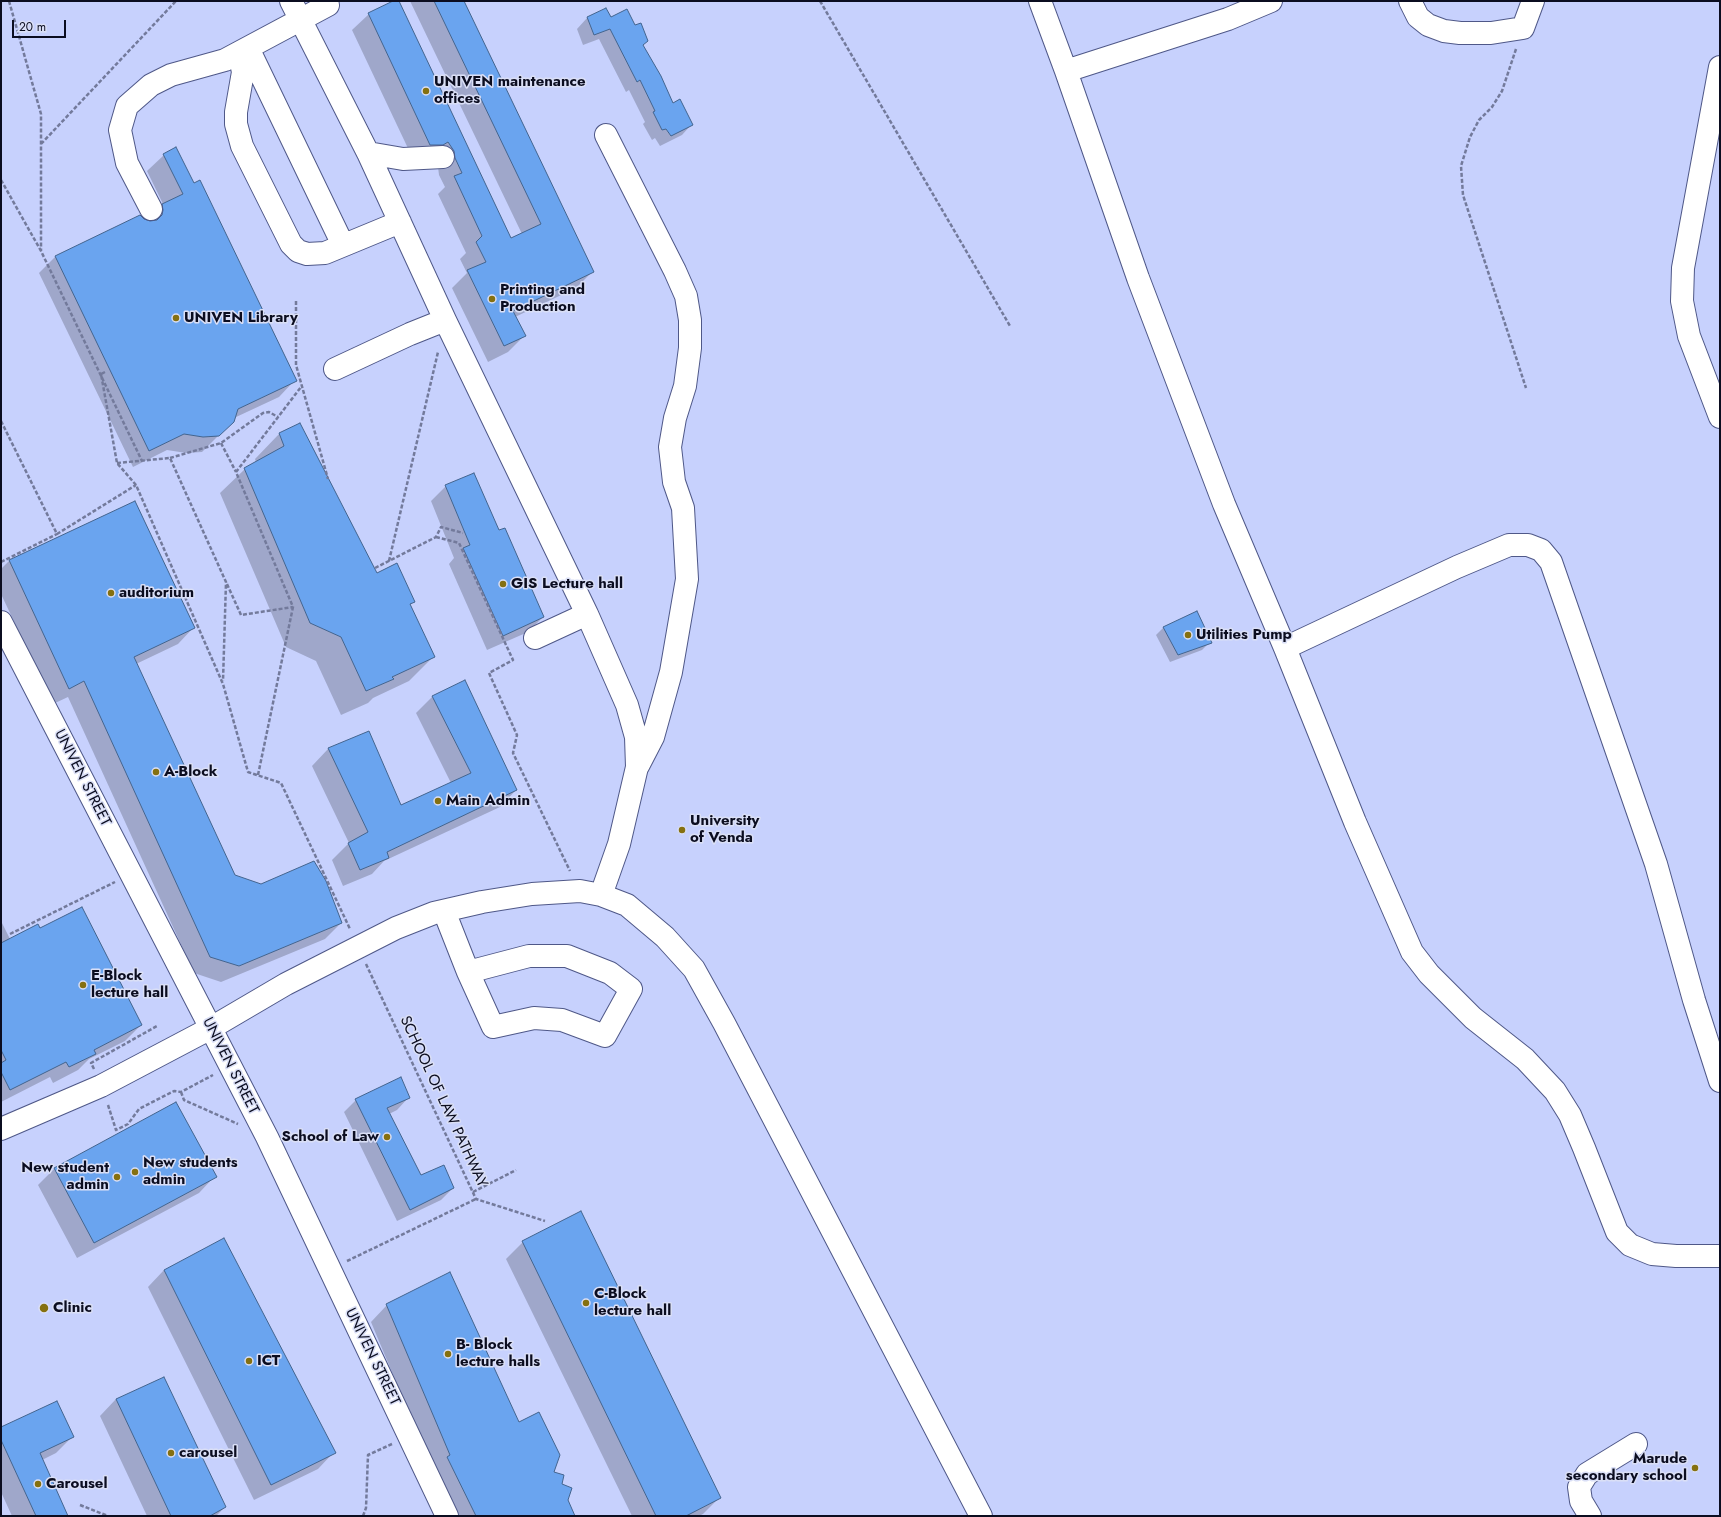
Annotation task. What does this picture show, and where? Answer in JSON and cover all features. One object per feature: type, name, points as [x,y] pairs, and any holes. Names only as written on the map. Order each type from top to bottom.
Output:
[{"type":"street","points":[[1040,1],[1138,278],[1224,504],[1285,648],[1355,822],[1412,952],[1429,974],[1473,1018],[1525,1059],[1555,1091],[1570,1115],[1617,1232],[1630,1245],[1652,1254],[1676,1256],[1720,1256]]},
{"type":"street","points":[[1066,71],[1228,19],[1271,1]]},
{"type":"street","points":[[1410,1],[1418,17],[1428,25],[1444,31],[1460,33],[1491,33],[1523,28],[1533,1]]},
{"type":"street","points":[[151,209],[127,163],[120,130],[127,106],[151,85],[171,76],[225,60],[244,50],[295,10],[328,5]]},
{"type":"street","points":[[295,10],[368,153],[445,320],[586,614],[627,705],[636,737],[637,767]]},
{"type":"street","points":[[244,50],[343,245]]},
{"type":"street","points":[[244,50],[236,112],[236,124],[242,146],[291,244],[298,251],[307,254],[325,253],[400,222]]},
{"type":"street","points":[[1720,67],[1713,144],[1683,268],[1682,301],[1689,336],[1720,417]]},
{"type":"street","points":[[601,895],[619,844],[637,767],[653,737],[672,672],[687,579],[683,508],[674,482],[670,447],[675,418],[685,386],[690,348],[690,320],[686,296],[606,135]]},
{"type":"street","points":[[368,153],[403,159],[443,157]]},
{"type":"street","points":[[336,369],[410,334],[445,320]]},
{"type":"street","points":[[1285,648],[1457,567],[1509,545],[1528,545],[1541,550],[1551,562],[1656,864],[1694,1000],[1720,1081]]},
{"type":"street","points":[[535,638],[586,614]]},
{"type":"street","name":"UNIVEN STREET","points":[[1,622],[267,1138],[410,1435],[447,1516]]},
{"type":"street","points":[[1,1129],[101,1086],[211,1028],[286,984],[396,928],[434,913],[482,902],[532,894],[580,892],[601,895],[627,905],[665,937],[694,969],[724,1022],[981,1516]]},
{"type":"street","points":[[444,911],[468,972],[493,1027],[534,1018],[562,1020],[605,1036],[631,989],[610,973],[566,956],[529,956],[468,972]]},
{"type":"street","points":[[1590,1516],[1581,1501],[1579,1487],[1587,1474],[1636,1444]]},
{"type":"path","points":[[9,1],[41,114],[41,251]]},
{"type":"path","points":[[41,144],[176,1]]},
{"type":"path","points":[[820,1],[1010,326]]},
{"type":"path","points":[[1523,28],[1502,92],[1492,107],[1479,120],[1470,137],[1461,166],[1465,201],[1526,388]]},
{"type":"path","points":[[1,180],[41,251],[142,461]]},
{"type":"path","points":[[296,301],[296,364],[301,387],[328,479]]},
{"type":"path","points":[[389,561],[438,350]]},
{"type":"path","points":[[101,374],[105,372]]},
{"type":"path","points":[[101,374],[117,463],[136,485],[223,684],[248,772],[258,775],[293,607],[236,472],[221,443]]},
{"type":"path","points":[[236,472],[301,387]]},
{"type":"path","points":[[117,463],[170,458],[221,443],[263,413],[269,412],[278,417]]},
{"type":"path","points":[[1,421],[57,534]]},
{"type":"path","points":[[170,458],[241,615],[293,607]]},
{"type":"path","points":[[1,562],[57,534],[136,485]]},
{"type":"path","points":[[375,568],[436,537],[440,527],[463,533]]},
{"type":"path","points":[[436,537],[459,544],[514,660],[489,673],[517,735],[513,753],[580,892]]},
{"type":"path","points":[[223,684],[226,582]]},
{"type":"path","name":"SCHOOL OF LAW PATHWAY","points":[[258,775],[281,783],[476,1199],[545,1221]]},
{"type":"path","points":[[10,934],[131,874]]},
{"type":"path","points":[[157,1026],[91,1063],[101,1086],[116,1130],[128,1124],[139,1109],[174,1091],[181,1092],[230,1066]]},
{"type":"path","points":[[181,1092],[184,1100],[239,1125]]},
{"type":"path","points":[[473,1192],[516,1170]]},
{"type":"path","points":[[330,1269],[476,1199]]},
{"type":"path","points":[[363,1516],[366,1508],[368,1455],[410,1435]]},
{"type":"path","points":[[80,1505],[108,1516]]},
{"type":"building","points":[[393,1],[399,1],[511,238],[541,224],[434,1],[464,1],[594,272],[513,311],[526,336],[504,346],[467,270],[486,262],[476,242],[482,236],[454,176],[462,173],[455,158],[454,151],[448,142],[443,145],[430,145],[368,13]]},
{"type":"building","points":[[606,8],[611,17],[627,9],[635,25],[641,23],[648,41],[643,45],[661,76],[673,103],[680,99],[693,125],[671,136],[666,129],[662,130],[653,112],[655,111],[640,80],[637,82],[610,29],[594,35],[587,17]]},
{"type":"building","name":"UNIVEN Library","points":[[176,147],[194,183],[200,180],[297,381],[238,409],[234,422],[219,436],[203,437],[184,434],[149,451],[55,256],[140,215],[144,219],[150,221],[157,220],[162,215],[162,204],[183,194],[163,154]]},
{"type":"building","points":[[300,423],[377,573],[397,563],[415,602],[410,604],[435,657],[392,677],[394,679],[366,691],[341,637],[310,623],[244,468],[284,446],[279,433]]},
{"type":"building","points":[[474,473],[499,530],[505,528],[544,617],[503,636],[463,548],[470,545],[445,485]]},
{"type":"building","points":[[135,501],[195,628],[134,657],[235,875],[261,884],[314,861],[326,881],[342,923],[239,966],[210,957],[84,681],[69,689],[9,560]]},
{"type":"building","name":"Utilities Pump","points":[[1197,611],[1212,643],[1178,655],[1163,627]]},
{"type":"building","points":[[465,680],[517,790],[387,852],[389,858],[360,870],[348,843],[368,832],[328,748],[369,731],[401,805],[471,773],[432,696]]},
{"type":"building","points":[[82,907],[142,1025],[94,1050],[96,1054],[69,1067],[66,1062],[10,1090],[1,1072],[1,1063],[6,1060],[1,1050],[1,943],[38,924],[40,928]]},
{"type":"building","name":"School of Law","points":[[401,1077],[410,1098],[387,1108],[421,1175],[444,1165],[454,1188],[410,1210],[355,1099]]},
{"type":"building","name":"New students admin","points":[[176,1102],[217,1177],[94,1243],[54,1168]]},
{"type":"building","points":[[581,1211],[721,1498],[686,1516],[656,1516],[522,1241]]},
{"type":"building","name":"ICT","points":[[224,1238],[336,1453],[271,1485],[164,1270]]},
{"type":"building","points":[[450,1272],[519,1422],[539,1412],[560,1455],[554,1472],[564,1475],[562,1484],[572,1488],[568,1500],[575,1516],[476,1516],[447,1457],[450,1455],[386,1304]]},
{"type":"building","name":"carousel","points":[[164,1377],[226,1507],[210,1516],[171,1516],[116,1399]]},
{"type":"building","name":"Carousel","points":[[57,1401],[74,1437],[40,1453],[68,1516],[36,1516],[1,1440],[1,1427]]},
{"type":"place","name":"UNIVEN maintenance offices","points":[[426,91]]},
{"type":"place","name":"Printing and Production","points":[[492,299]]},
{"type":"place","name":"UNIVEN Library","points":[[176,318]]},
{"type":"place","name":"GIS Lecture hall","points":[[503,584]]},
{"type":"place","name":"auditorium","points":[[111,593]]},
{"type":"place","name":"Utilities Pump","points":[[1188,635]]},
{"type":"place","name":"A-Block","points":[[156,772]]},
{"type":"place","name":"Main Admin","points":[[438,801]]},
{"type":"place","name":"University of Venda","points":[[682,830]]},
{"type":"place","name":"E-Block lecture hall","points":[[83,985]]},
{"type":"place","name":"School of Law","points":[[387,1137]]},
{"type":"place","name":"New students admin","points":[[135,1172]]},
{"type":"place","name":"New student admin","points":[[117,1177]]},
{"type":"place","name":"C-Block lecture hall","points":[[586,1303]]},
{"type":"place","name":"Clinic","points":[[44,1308]]},
{"type":"place","name":"B- Block lecture halls","points":[[448,1354]]},
{"type":"place","name":"ICT","points":[[249,1361]]},
{"type":"place","name":"carousel","points":[[171,1453]]},
{"type":"place","name":"Marude secondary school","points":[[1695,1468]]},
{"type":"place","name":"Carousel","points":[[38,1484]]}]
